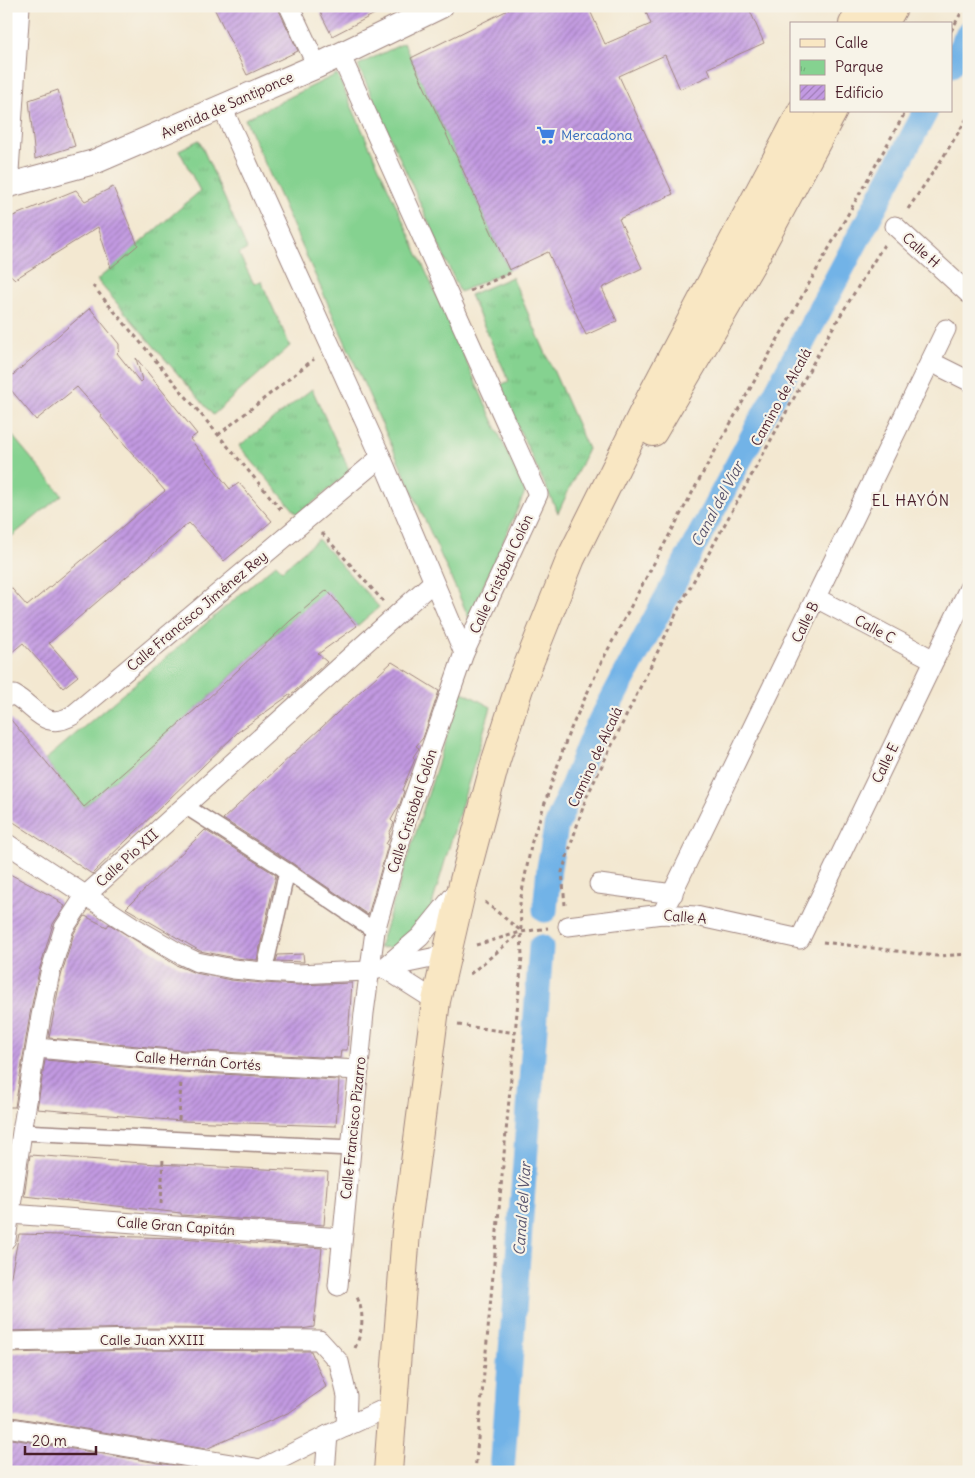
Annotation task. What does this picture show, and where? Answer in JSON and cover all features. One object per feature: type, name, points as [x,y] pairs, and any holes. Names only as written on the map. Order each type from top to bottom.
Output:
[{"type":"main road","points":[[843,22],[846,6]]},
{"type":"main road","points":[[854,22],[864,6]]},
{"type":"main road","points":[[869,22],[879,6]]},
{"type":"main road","points":[[885,22],[894,6]]},
{"type":"main road","points":[[388,1472],[406,1232],[436,1001],[463,884],[496,760],[520,688],[571,558],[651,397],[801,112]]},
{"type":"main road","points":[[496,760],[584,566],[634,464],[755,258],[832,112]]},
{"type":"street","points":[[7,186],[20,6]]},
{"type":"street","points":[[289,6],[317,66]]},
{"type":"street","name":"Avenida de Santiponce","points":[[7,186],[94,162],[317,66],[441,6]]},
{"type":"street","points":[[340,54],[451,300]]},
{"type":"street","points":[[222,107],[380,457],[464,653]]},
{"type":"street","name":"Calle H","points":[[895,226],[969,294]]},
{"type":"street","name":"Calle Cristóbal Colón","points":[[451,300],[538,494],[464,653]]},
{"type":"street","name":"Calle B","points":[[662,914],[946,329]]},
{"type":"street","points":[[931,362],[969,381]]},
{"type":"street","name":"Calle Francisco Jiménez Rey","points":[[6,698],[14,695],[42,718],[49,721],[66,719],[380,457]]},
{"type":"street","name":"Calle Pío XII","points":[[6,1239],[16,1140],[37,1048],[41,1016],[50,973],[64,928],[86,896],[433,582]]},
{"type":"street","name":"Calle E","points":[[800,938],[934,660],[964,612],[969,588]]},
{"type":"street","name":"Calle C","points":[[816,598],[934,660]]},
{"type":"street","name":"Calle Cristobal Colón","points":[[376,969],[375,931],[408,814],[464,653]]},
{"type":"street","points":[[185,806],[287,871],[375,931]]},
{"type":"street","points":[[6,843],[132,926],[197,962],[233,969],[298,974],[376,969],[446,954]]},
{"type":"street","points":[[264,972],[287,871]]},
{"type":"street","points":[[376,969],[420,937],[463,884]]},
{"type":"street","name":"Calle A","points":[[599,884],[673,894]]},
{"type":"street","name":"Calle A","points":[[568,926],[662,914],[696,916],[800,938]]},
{"type":"street","points":[[376,969],[436,1001]]},
{"type":"street","name":"Calle Francisco Pizarro","points":[[338,1286],[341,1238],[359,1070],[376,969]]},
{"type":"street","name":"Calle Hernán Cortés","points":[[37,1048],[181,1061],[359,1070]]},
{"type":"street","points":[[16,1140],[171,1139],[351,1148]]},
{"type":"street","name":"Calle Gran Capitán","points":[[10,1214],[341,1238]]},
{"type":"street","name":"Calle Juan XXIII","points":[[6,1342],[140,1339],[319,1340],[339,1362]]},
{"type":"street","points":[[339,1362],[347,1396],[346,1427]]},
{"type":"street","points":[[6,1427],[258,1470],[328,1435],[393,1406]]},
{"type":"street","points":[[325,1472],[328,1435]]},
{"type":"path","points":[[952,29],[965,6]]},
{"type":"path","points":[[475,1472],[522,957],[520,902],[532,841],[568,735],[599,669],[705,468],[905,112]]},
{"type":"path","name":"Camino de Alcalá","points":[[568,926],[562,872],[586,798],[681,604],[829,334],[895,226],[942,159],[969,115]]},
{"type":"path","points":[[451,300],[510,273]]},
{"type":"path","points":[[92,286],[218,435],[396,617]]},
{"type":"path","points":[[218,435],[317,357]]},
{"type":"path","points":[[463,884],[521,932]]},
{"type":"path","points":[[446,954],[521,932],[568,926]]},
{"type":"path","points":[[467,976],[521,932]]},
{"type":"path","points":[[800,938],[937,956],[969,954]]},
{"type":"path","points":[[450,1024],[516,1033]]},
{"type":"path","points":[[160,1225],[181,1061]]},
{"type":"path","points":[[338,1286],[355,1293],[361,1305],[363,1319],[360,1337],[355,1350],[339,1362]]},
{"type":"green space","points":[[404,43],[509,270],[460,292],[358,65]]},
{"type":"green space","points":[[337,74],[525,492],[469,618],[245,119]]},
{"type":"green space","points":[[199,140],[247,249],[239,254],[254,284],[261,281],[290,346],[213,415],[97,280],[200,191],[179,150]]},
{"type":"green space","points":[[512,277],[588,449],[558,513],[499,386],[509,381],[470,295]]},
{"type":"green space","points":[[312,389],[350,472],[298,515],[239,446]]},
{"type":"green space","points":[[6,428],[62,495],[6,541]]},
{"type":"green space","points":[[318,539],[379,607],[357,626],[327,591],[289,621],[205,701],[84,807],[45,760],[276,564],[282,570]]},
{"type":"green space","points":[[461,691],[491,707],[428,918],[398,947],[379,948]]},
{"type":"building","points":[[213,6],[277,6],[298,51],[247,75]]},
{"type":"building","points":[[317,6],[390,6],[332,36]]},
{"type":"building","name":"Mercadona","points":[[516,6],[588,6],[605,44],[651,24],[646,12],[659,6],[748,6],[764,43],[708,68],[711,75],[680,89],[665,55],[619,76],[673,194],[619,219],[642,268],[602,288],[617,321],[586,335],[548,252],[509,270],[411,58]]},
{"type":"building","points":[[58,90],[75,146],[35,159],[29,100]]},
{"type":"building","points":[[113,187],[138,245],[111,268],[98,227],[15,279],[6,271],[6,219],[76,190],[85,201]]},
{"type":"building","points":[[90,308],[119,344],[119,351],[117,353],[140,382],[142,380],[136,358],[197,434],[190,439],[230,489],[239,483],[272,521],[224,561],[189,523],[49,643],[78,676],[63,688],[23,643],[6,657],[6,582],[27,606],[165,491],[77,387],[36,420],[6,384],[6,381]]},
{"type":"building","points":[[327,590],[357,626],[318,654],[327,662],[295,691],[238,732],[92,874],[6,817],[6,714],[84,807],[205,701],[290,621]]},
{"type":"building","points":[[392,662],[439,691],[423,738],[416,746],[419,748],[413,757],[415,759],[402,790],[404,791],[400,804],[391,820],[394,823],[386,844],[388,845],[368,915],[223,819]]},
{"type":"building","points":[[205,830],[276,875],[257,960],[200,951],[126,908]]},
{"type":"building","points":[[6,872],[59,900],[58,902],[65,906],[53,924],[39,971],[15,1107],[6,1107]]},
{"type":"building","points":[[85,916],[107,927],[109,924],[176,965],[195,973],[231,980],[263,983],[299,985],[352,983],[347,1050],[341,1050],[340,1058],[182,1050],[49,1038],[61,976],[74,933]]},
{"type":"building","points":[[303,954],[304,962],[276,961],[278,955]]},
{"type":"building","points":[[45,1060],[180,1072],[339,1080],[336,1126],[182,1121],[37,1109]]},
{"type":"building","points":[[30,1155],[157,1164],[328,1172],[324,1225],[181,1215],[181,1213],[24,1196]]},
{"type":"building","points":[[19,1234],[180,1238],[322,1248],[314,1327],[301,1329],[140,1328],[6,1331],[6,1301]]},
{"type":"building","points":[[140,1350],[311,1351],[326,1387],[290,1412],[206,1449],[6,1416],[6,1353]]},
{"type":"building","points":[[6,1438],[207,1471],[207,1472],[6,1472]]},
{"type":"waterway","name":"Canal del Viar","points":[[952,63],[969,32]]},
{"type":"waterway","name":"Canal del Viar","points":[[545,910],[549,868],[556,827],[592,737],[925,112]]},
{"type":"waterway","name":"Canal del Viar","points":[[502,1472],[541,947]]},
{"type":"place","name":"Mercadona","points":[[546,135]]},
{"type":"district","name":"EL HAYÓN","points":[[911,500]]}]
